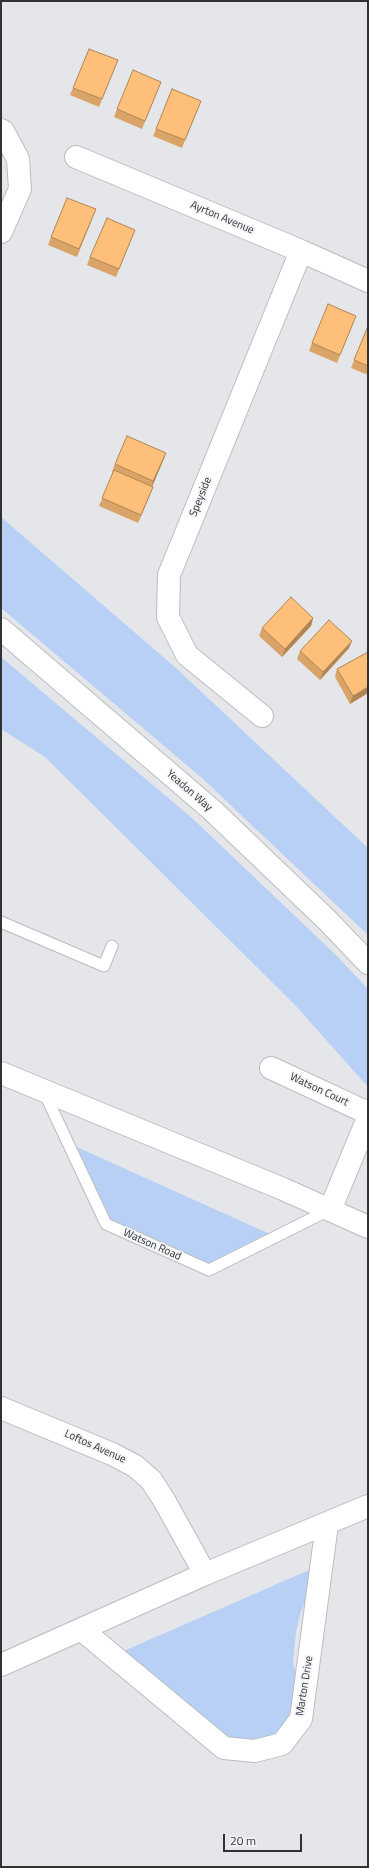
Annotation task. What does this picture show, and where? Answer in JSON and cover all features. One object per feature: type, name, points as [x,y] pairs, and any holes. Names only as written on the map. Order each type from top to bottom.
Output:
[{"type":"street","points":[[1,130],[3,131],[18,159],[20,189],[1,232]]},
{"type":"street","name":"Ayrton Avenue","points":[[76,157],[301,251],[368,281]]},
{"type":"street","name":"Speyside","points":[[262,716],[187,655],[168,617],[169,575],[301,251]]},
{"type":"street","name":"Yeadon Way","points":[[1,629],[212,810],[326,920],[368,963]]},
{"type":"street","name":"Watson Court","points":[[271,1068],[368,1113]]},
{"type":"street","points":[[1,1073],[368,1227]]},
{"type":"street","points":[[330,1210],[368,1118]]},
{"type":"street","name":"Loftos Avenue","points":[[1,1408],[112,1454],[135,1466],[151,1480],[164,1500],[205,1574]]},
{"type":"street","points":[[1,1665],[205,1574],[368,1506]]},
{"type":"street","name":"Marton Drive","points":[[82,1630],[224,1748],[255,1751],[282,1744],[301,1720],[327,1524]]},
{"type":"lane","points":[[1,922],[104,966],[112,946]]},
{"type":"lane","name":"Watson Road","points":[[44,1091],[106,1224],[208,1270],[330,1210]]},
{"type":"shaded area","points":[[1,517],[176,668],[368,848],[368,935],[202,778],[1,608]]},
{"type":"shaded area","points":[[1,657],[192,818],[335,954],[368,989],[368,1087],[295,1005],[45,757],[1,729]]},
{"type":"shaded area","points":[[68,1143],[272,1235],[209,1270],[109,1226]]},
{"type":"shaded area","points":[[316,1567],[312,1590],[301,1611],[296,1632],[293,1663],[299,1684],[297,1726],[282,1744],[224,1748],[119,1653]]},
{"type":"building","points":[[89,49],[118,60],[102,99],[73,88]]},
{"type":"building","points":[[133,70],[161,82],[145,121],[117,109]]},
{"type":"building","points":[[172,89],[201,101],[185,140],[156,129]]},
{"type":"building","points":[[67,198],[96,209],[79,249],[51,237]]},
{"type":"building","points":[[107,218],[135,230],[119,269],[90,257]]},
{"type":"building","points":[[328,304],[356,316],[340,355],[312,343]]},
{"type":"building","points":[[368,326],[368,366],[354,360]]},
{"type":"building","points":[[127,436],[166,453],[153,481],[115,464]]},
{"type":"building","points":[[114,470],[153,487],[141,515],[102,498]]},
{"type":"building","points":[[291,597],[313,618],[285,649],[262,628]]},
{"type":"building","points":[[329,620],[352,641],[323,672],[300,651]]},
{"type":"building","points":[[368,652],[368,687],[353,696],[337,669]]}]
